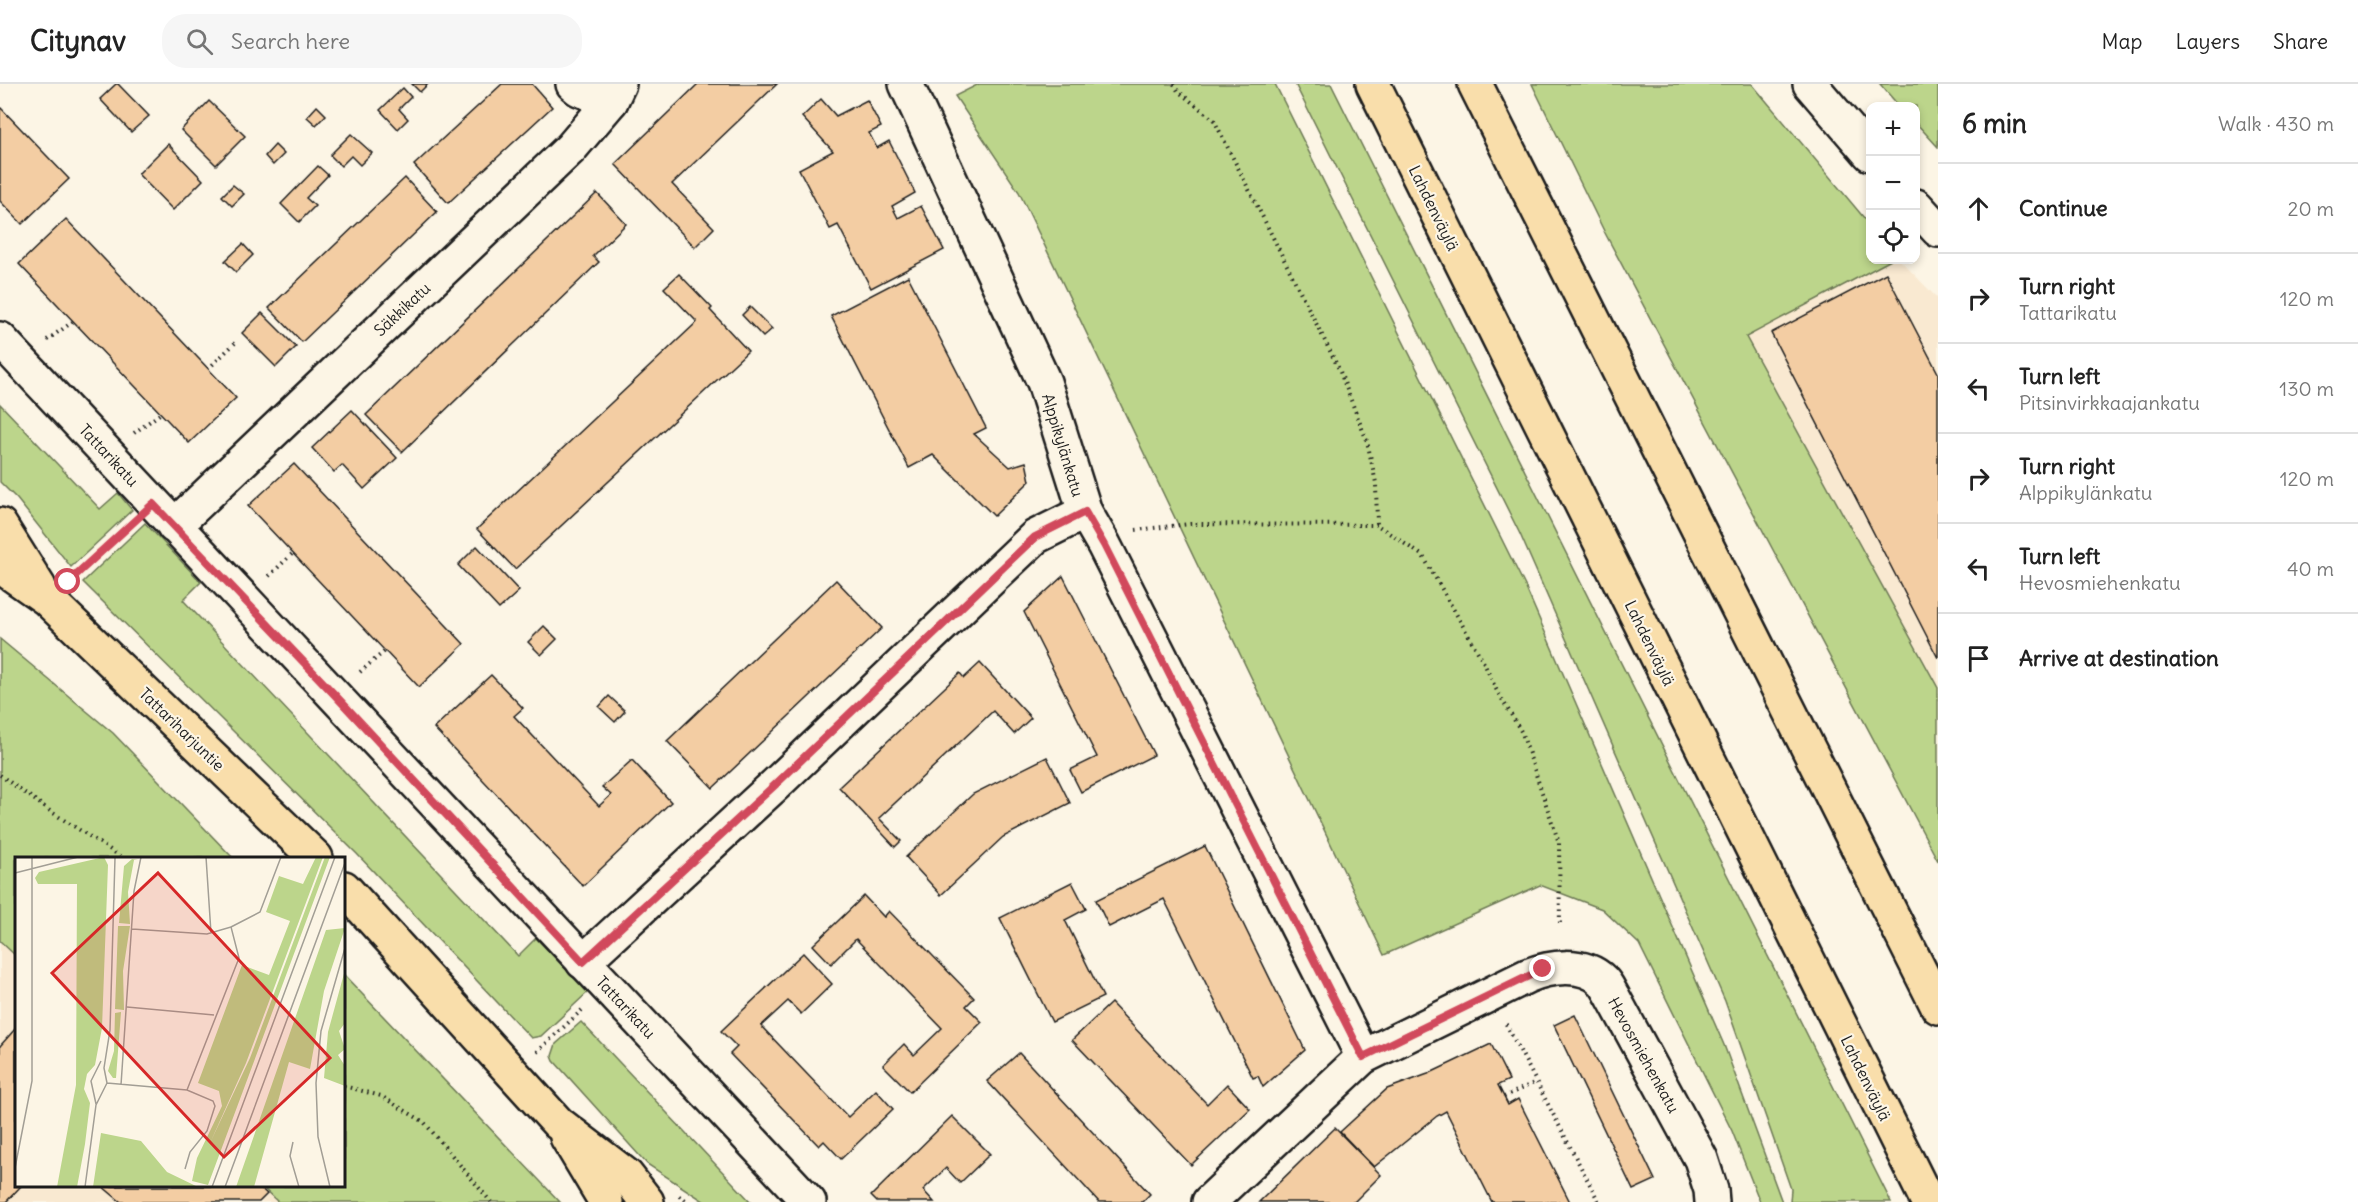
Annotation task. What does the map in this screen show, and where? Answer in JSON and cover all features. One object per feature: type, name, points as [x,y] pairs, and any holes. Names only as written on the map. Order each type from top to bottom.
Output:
[{"type":"main road","name":"Lahdenväylä","points":[[1373,84],[1928,1202]]},
{"type":"main road","points":[[1475,84],[1938,1007]]},
{"type":"main road","name":"Tattariharjuntie","points":[[0,525],[57,591],[315,857]]},
{"type":"main road","name":"Tattariharjuntie","points":[[0,566],[57,591]]},
{"type":"main road","points":[[345,889],[558,1123],[626,1175],[647,1202]]},
{"type":"main road","points":[[558,1123],[606,1202]]},
{"type":"street","points":[[573,84],[579,89],[615,93]]},
{"type":"street","name":"Alppikylänkatu","points":[[906,84],[1044,382],[1085,512],[1363,1057]]},
{"type":"street","points":[[1810,84],[1866,149]]},
{"type":"street","name":"Säkkikatu","points":[[164,515],[571,148],[615,93]]},
{"type":"street","points":[[1920,210],[1938,230]]},
{"type":"street","name":"Tattarikatu","points":[[0,339],[809,1202]]},
{"type":"street","points":[[583,962],[785,776],[1035,537],[1085,512]]},
{"type":"street","name":"Hevosmiehenkatu","points":[[1209,1202],[1363,1057],[1543,969],[1562,966],[1585,971],[1602,980],[1613,997],[1701,1159],[1711,1190],[1712,1202]]},
{"type":"path","points":[[1174,84],[1178,91],[1214,120],[1338,367],[1367,441],[1376,483],[1377,525]]},
{"type":"path","points":[[47,340],[74,321]]},
{"type":"path","points":[[208,369],[235,343]]},
{"type":"path","points":[[133,433],[161,413]]},
{"type":"path","points":[[57,591],[164,515]]},
{"type":"path","points":[[1136,530],[1190,524],[1377,525],[1423,556],[1522,733],[1559,843],[1560,926]]},
{"type":"path","points":[[269,577],[293,553]]},
{"type":"path","points":[[360,672],[385,651]]},
{"type":"path","points":[[0,776],[122,857]]},
{"type":"path","points":[[534,1054],[607,987]]},
{"type":"path","points":[[1506,1024],[1598,1202]]},
{"type":"path","points":[[1504,1097],[1536,1082]]},
{"type":"path","points":[[345,1086],[381,1096],[424,1122],[491,1202]]},
{"type":"shaded area","points":[[1883,264],[1904,264],[1938,299],[1938,688],[1746,337]]},
{"type":"shaded area","points":[[0,941],[15,955],[15,1187],[262,1187],[278,1202],[0,1202]]},
{"type":"green space","points":[[979,84],[1275,84],[1525,586],[1724,1045],[1782,1202],[1760,1202],[1732,1131],[1639,944],[1602,909],[1540,885],[1384,955],[1019,192],[955,96]]},
{"type":"green space","points":[[1295,84],[1331,84],[1891,1202],[1790,1202],[1791,1189],[1725,1001],[1520,534]]},
{"type":"green space","points":[[1532,84],[1752,84],[1866,220],[1866,264],[1883,264],[1746,337],[1938,688],[1938,861],[1605,233]]},
{"type":"green space","points":[[1880,84],[1938,84],[1938,147],[1920,127],[1920,102],[1896,102]]},
{"type":"green space","points":[[0,404],[100,509],[118,493],[132,510],[71,567],[17,499],[0,482]]},
{"type":"green space","points":[[145,523],[201,582],[183,600],[518,956],[536,938],[588,992],[541,1036],[531,1038],[357,854],[83,582]]},
{"type":"green space","points":[[0,639],[113,733],[232,857],[15,857],[15,955],[0,941]]},
{"type":"green space","points":[[345,976],[560,1202],[278,1202],[262,1187],[345,1187]]},
{"type":"green space","points":[[581,1022],[751,1202],[705,1202],[647,1164],[554,1061],[552,1056],[556,1044]]},
{"type":"building","points":[[116,84],[149,116],[131,132],[100,99]]},
{"type":"building","points":[[412,84],[428,84],[420,92]]},
{"type":"building","points":[[502,84],[532,84],[552,107],[448,203],[414,165]]},
{"type":"building","points":[[698,84],[777,84],[672,184],[714,228],[695,247],[615,164]]},
{"type":"building","points":[[403,88],[411,97],[399,109],[408,119],[398,129],[380,110]]},
{"type":"building","points":[[821,99],[836,116],[867,100],[881,127],[869,133],[877,148],[889,141],[915,193],[892,206],[898,218],[921,206],[944,250],[871,288],[838,225],[830,229],[799,169],[833,151],[802,117]]},
{"type":"building","points":[[209,101],[245,136],[216,165],[181,130]]},
{"type":"building","points":[[317,106],[326,115],[316,125],[307,117]]},
{"type":"building","points":[[0,107],[69,179],[22,224],[0,201]]},
{"type":"building","points":[[351,134],[372,153],[360,165],[351,156],[341,166],[330,155]]},
{"type":"building","points":[[168,144],[203,180],[173,210],[138,174]]},
{"type":"building","points":[[275,145],[284,154],[273,165],[265,156]]},
{"type":"building","points":[[318,166],[328,175],[306,198],[315,206],[299,222],[281,204]]},
{"type":"building","points":[[405,178],[437,212],[302,342],[269,308]]},
{"type":"building","points":[[233,185],[244,194],[232,206],[222,196]]},
{"type":"building","points":[[597,193],[626,224],[593,256],[599,262],[402,452],[366,415]]},
{"type":"building","points":[[66,219],[236,398],[189,443],[19,264]]},
{"type":"building","points":[[243,244],[253,255],[236,272],[225,261]]},
{"type":"building","points":[[1886,273],[1938,373],[1938,658],[1771,333]]},
{"type":"building","points":[[679,274],[712,308],[710,310],[748,351],[515,569],[477,529],[697,322],[664,288]]},
{"type":"building","points":[[908,276],[986,428],[974,434],[1010,467],[1026,462],[1030,481],[994,516],[933,455],[909,468],[831,316]]},
{"type":"building","points":[[750,307],[772,329],[763,337],[742,315]]},
{"type":"building","points":[[262,313],[296,347],[276,367],[242,333]]},
{"type":"building","points":[[352,410],[397,458],[364,489],[342,465],[334,472],[312,448]]},
{"type":"building","points":[[294,464],[464,644],[419,687],[248,506]]},
{"type":"building","points":[[477,546],[519,591],[499,609],[458,565]]},
{"type":"building","points":[[1063,576],[1154,755],[1081,792],[1070,770],[1097,757],[1024,612]]},
{"type":"building","points":[[836,580],[882,628],[713,788],[667,741]]},
{"type":"building","points":[[544,626],[557,639],[541,655],[528,642]]},
{"type":"building","points":[[980,663],[1031,718],[1014,734],[993,711],[879,818],[901,841],[895,847],[839,787],[960,673],[964,678]]},
{"type":"building","points":[[491,675],[523,708],[514,716],[599,806],[611,795],[602,787],[632,760],[671,802],[583,886],[434,728]]},
{"type":"building","points":[[609,696],[625,711],[615,722],[599,707]]},
{"type":"building","points":[[1047,757],[1070,803],[1003,837],[941,895],[906,857],[973,794]]},
{"type":"building","points":[[1205,846],[1305,1050],[1263,1087],[1258,1076],[1253,1078],[1164,899],[1109,927],[1096,900]]},
{"type":"building","points":[[1072,882],[1086,909],[1065,920],[1103,997],[1052,1022],[1000,918]]},
{"type":"building","points":[[864,896],[884,917],[889,911],[974,998],[966,1006],[982,1022],[910,1092],[883,1065],[904,1044],[914,1055],[942,1028],[856,939],[831,964],[813,945]]},
{"type":"building","points":[[803,953],[832,984],[801,1014],[788,1001],[761,1026],[848,1117],[876,1090],[893,1109],[841,1159],[824,1141],[819,1146],[730,1054],[737,1047],[721,1031]]},
{"type":"building","points":[[1111,1003],[1207,1104],[1227,1084],[1250,1109],[1191,1165],[1072,1040]]},
{"type":"building","points":[[1575,1015],[1655,1180],[1633,1190],[1554,1025]]},
{"type":"building","points":[[15,1029],[15,1187],[20,1187],[6,1202],[0,1202],[0,1046]]},
{"type":"building","points":[[1491,1044],[1509,1080],[1498,1085],[1508,1105],[1518,1099],[1570,1202],[1492,1202],[1446,1111],[1374,1167],[1340,1132],[1387,1089],[1428,1074]]},
{"type":"building","points":[[1019,1053],[1150,1194],[1142,1202],[1099,1202],[987,1081]]},
{"type":"building","points":[[952,1116],[990,1154],[960,1183],[946,1168],[923,1190],[934,1202],[877,1202],[871,1196]]},
{"type":"building","points":[[1335,1128],[1381,1175],[1354,1202],[1259,1202]]},
{"type":"building","points":[[103,1187],[259,1187],[267,1194],[259,1202],[121,1202]]},
{"type":"route","points":[[68,582],[153,504],[334,694],[583,962],[776,784],[1035,537],[1085,512],[1104,545],[1363,1057],[1543,969]]}]
